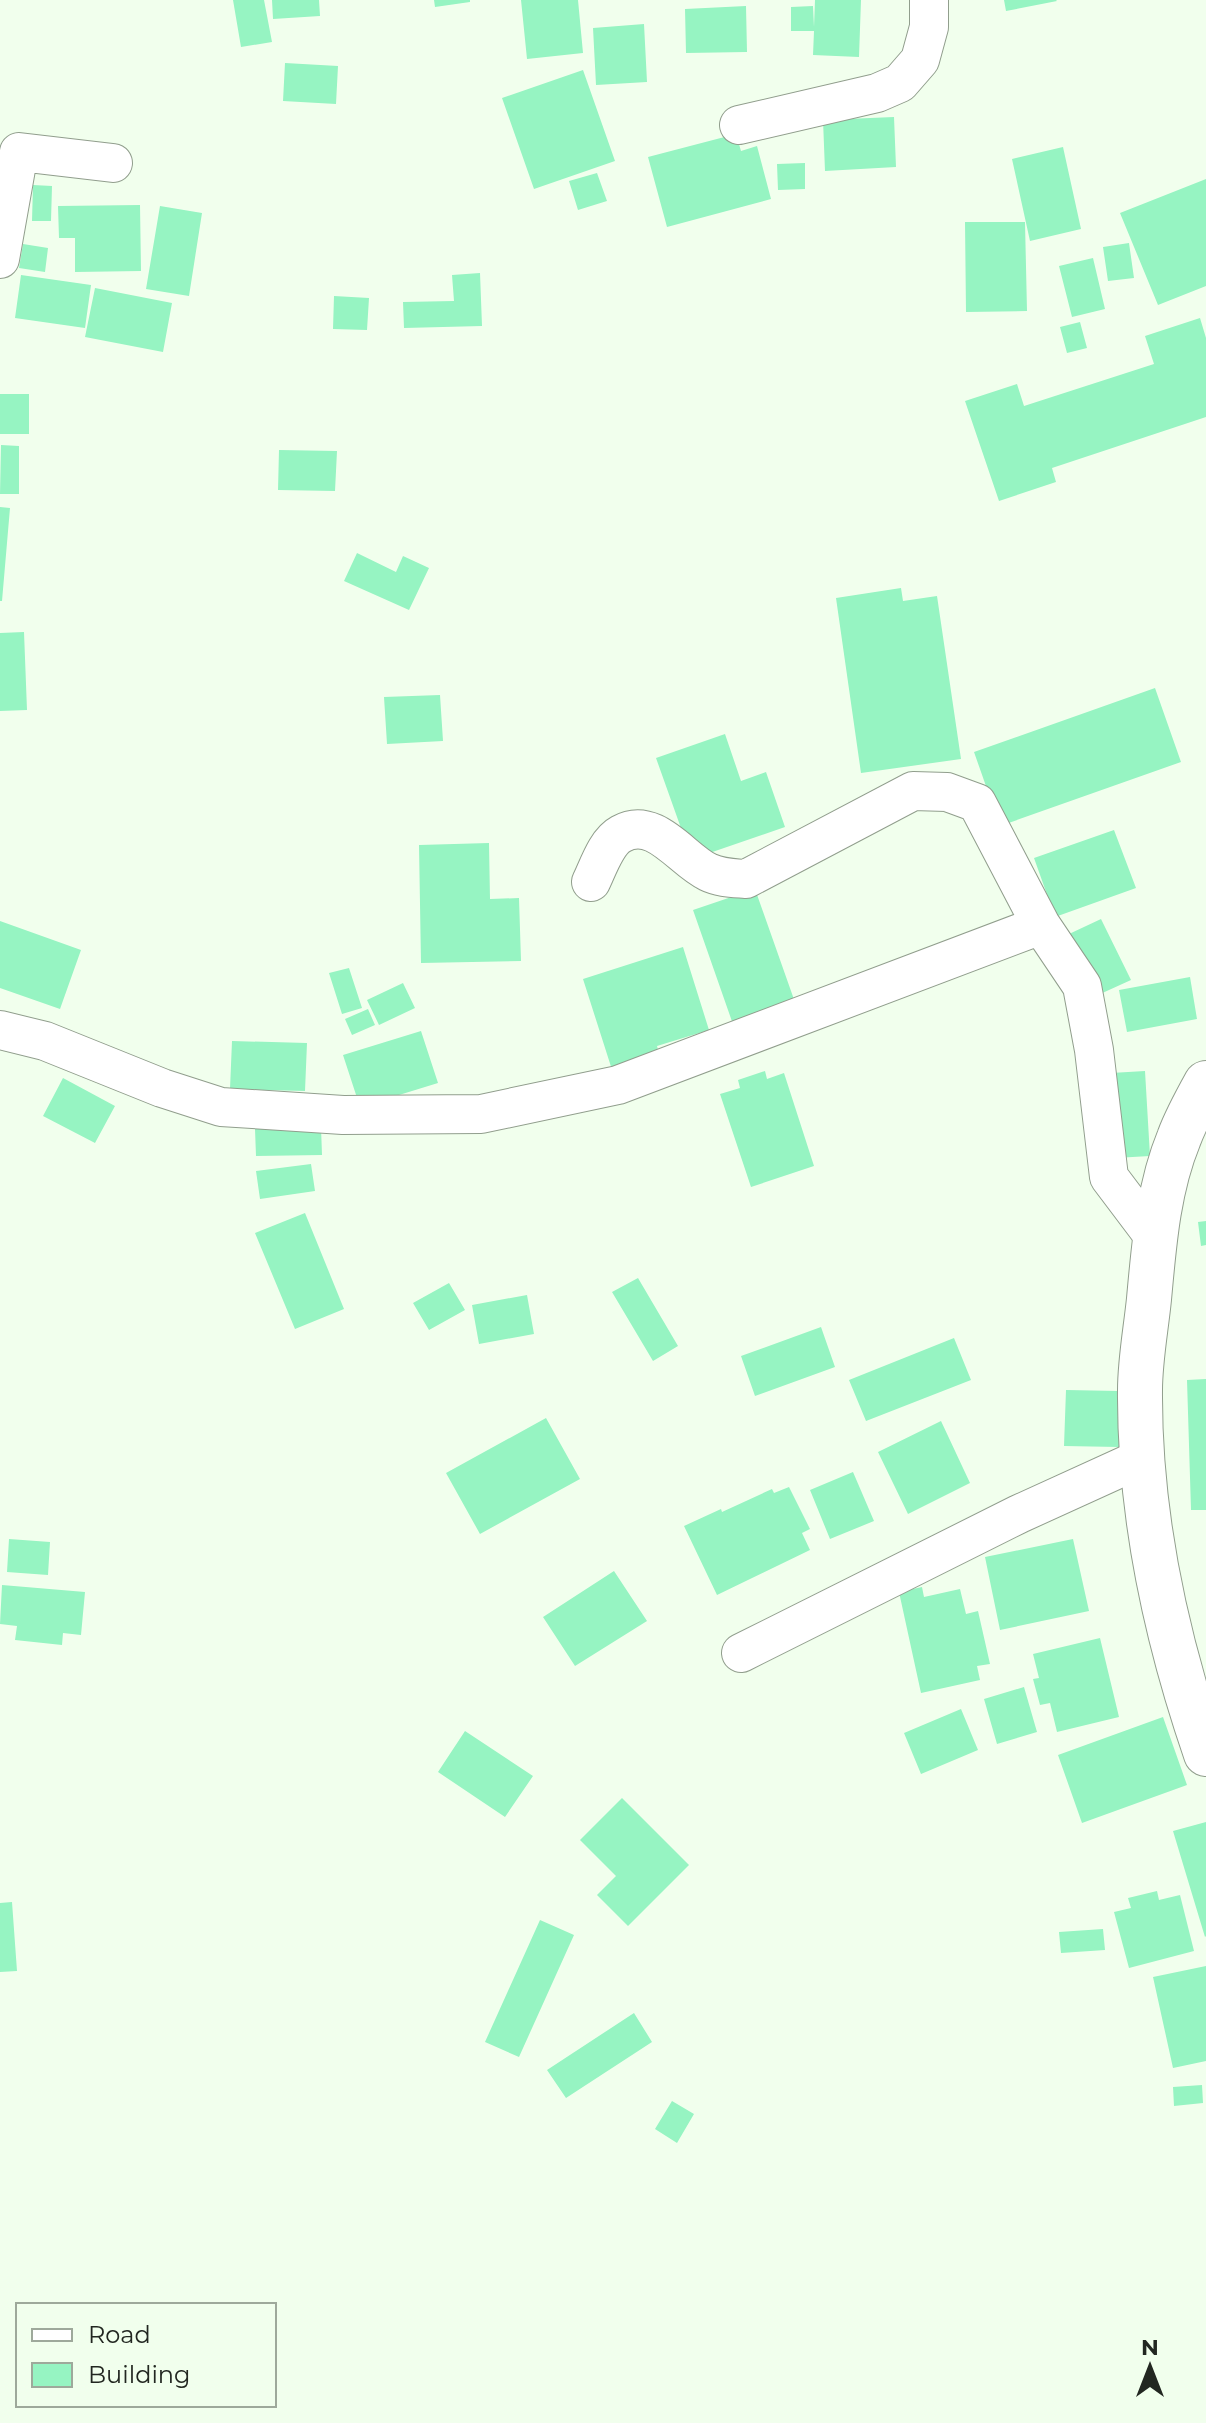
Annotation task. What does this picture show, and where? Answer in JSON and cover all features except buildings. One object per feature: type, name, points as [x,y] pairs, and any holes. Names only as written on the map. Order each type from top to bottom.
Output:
[{"type":"street","points":[[739,125],[877,93],[900,83],[920,60],[929,27],[929,0]]},
{"type":"street","points":[[0,259],[10,151],[113,163]]},
{"type":"street","points":[[591,882],[610,844],[621,834],[637,830],[655,832],[707,872],[746,879],[913,791],[947,792],[977,803],[1041,925],[1082,986],[1094,1050],[1109,1177],[1155,1238]]},
{"type":"street","points":[[0,1030],[45,1041],[162,1088],[221,1107],[343,1115],[481,1114],[618,1085],[1041,925]]},
{"type":"street","points":[[1206,1083],[1178,1139],[1165,1180],[1155,1238],[1140,1388],[1142,1458],[1166,1618],[1187,1699],[1206,1754]]},
{"type":"street","points":[[741,1653],[1019,1514],[1142,1458]]}]
